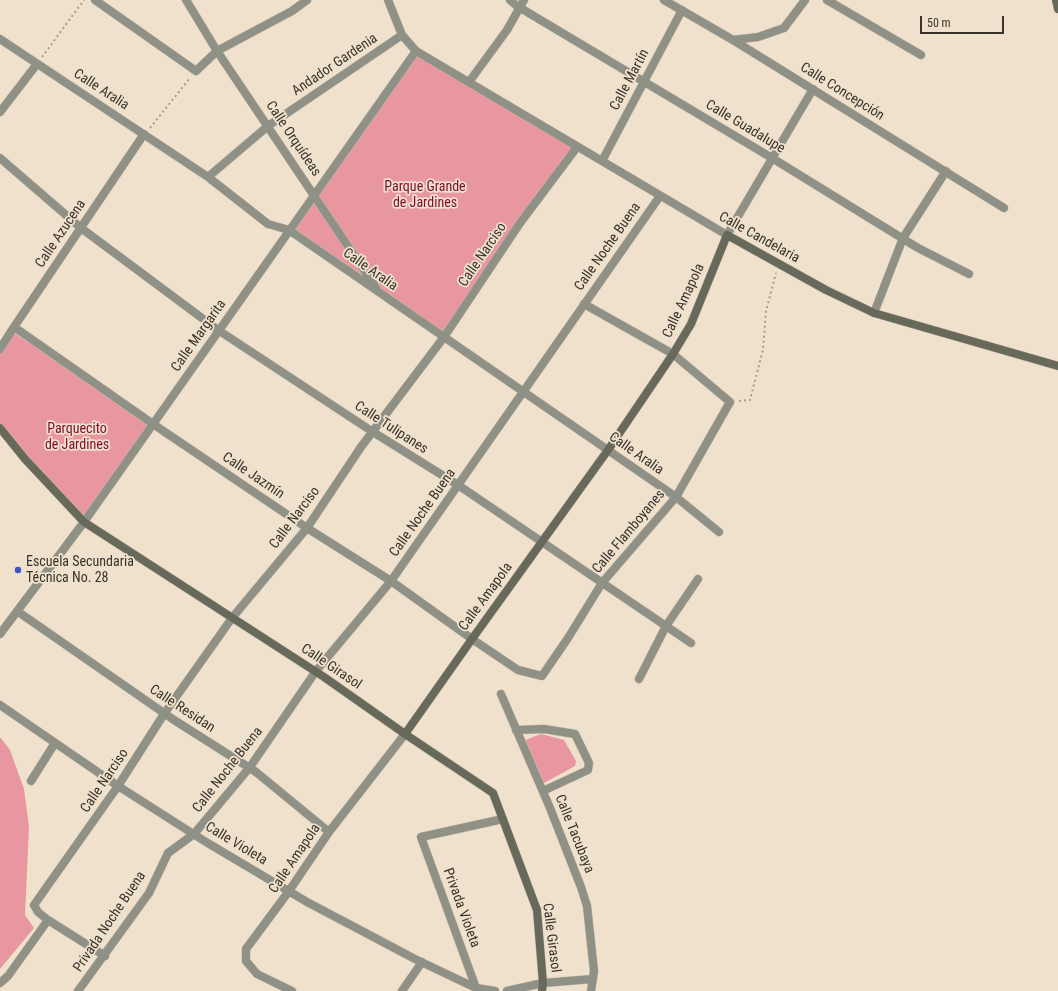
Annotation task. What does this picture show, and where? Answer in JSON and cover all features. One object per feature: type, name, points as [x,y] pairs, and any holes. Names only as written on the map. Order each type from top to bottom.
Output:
[{"type":"street","points":[[95,0],[196,71],[217,51],[292,11],[307,0]]},
{"type":"street","name":"Calle Orquídeas","points":[[186,0],[217,51],[379,292]]},
{"type":"street","name":"Calle Candelaria","points":[[388,0],[402,35],[416,51],[660,196],[826,290],[874,313],[1058,366]]},
{"type":"street","name":"Calle Guadalupe","points":[[510,0],[522,4],[644,82],[772,158],[918,248],[969,274]]},
{"type":"street","name":"Calle Concepción","points":[[664,0],[733,40],[1004,208]]},
{"type":"street","points":[[733,40],[758,37],[784,28],[805,0]]},
{"type":"street","points":[[826,0],[920,55]]},
{"type":"street","points":[[1056,0],[1058,9]]},
{"type":"street","points":[[469,82],[507,30],[522,4]]},
{"type":"street","name":"Calle Martín","points":[[602,162],[682,10]]},
{"type":"street","name":"Andador Gardenia","points":[[208,176],[268,126],[402,35]]},
{"type":"street","name":"Calle Aralia","points":[[0,39],[208,176],[268,224],[289,230],[676,497],[719,532]]},
{"type":"street","name":"Calle Margarita","points":[[0,634],[84,522],[416,51]]},
{"type":"street","points":[[0,112],[37,64]]},
{"type":"street","points":[[727,235],[813,89]]},
{"type":"street","name":"Calle Azucena","points":[[0,350],[144,134]]},
{"type":"street","name":"Calle Narciso","points":[[48,920],[38,912],[34,905],[118,786],[164,714],[232,618],[307,528],[373,432],[444,337],[520,223],[577,147]]},
{"type":"street","name":"Calle Tulipanes","points":[[0,158],[81,228],[218,330],[373,432],[458,485],[691,643]]},
{"type":"street","points":[[874,313],[903,238],[946,172]]},
{"type":"street","name":"Calle Noche Buena","points":[[194,834],[250,768],[316,671],[391,581],[660,196]]},
{"type":"street","name":"Calle Amapola","points":[[292,991],[257,974],[246,961],[246,948],[289,891],[329,832],[405,734],[608,450],[673,354],[691,324],[727,235]]},
{"type":"street","points":[[584,304],[673,354],[730,402]]},
{"type":"street","name":"Calle Jazmín","points":[[14,327],[153,424],[307,528],[391,581],[518,670],[542,676]]},
{"type":"street","name":"Calle Flamboyanes","points":[[542,676],[568,638],[602,583],[676,497],[730,402]]},
{"type":"street","name":"Calle Girasol","points":[[0,428],[25,459],[84,522],[316,671],[405,734],[493,793],[537,910],[543,987]]},
{"type":"street","points":[[639,679],[666,626],[698,579]]},
{"type":"street","name":"Calle Residan","points":[[17,611],[164,714],[256,772],[329,832]]},
{"type":"street","name":"Calle Tacubaya","points":[[500,694],[543,791],[587,906],[594,971],[591,991]]},
{"type":"street","name":"Calle Violeta","points":[[0,705],[118,786],[289,891],[422,962],[476,988],[495,991]]},
{"type":"street","points":[[516,730],[544,729],[575,734],[589,763],[588,770],[543,791]]},
{"type":"street","points":[[31,781],[56,743]]},
{"type":"street","name":"Privada Violeta","points":[[476,988],[421,837],[503,818]]},
{"type":"street","name":"Privada Noche Buena","points":[[78,991],[149,893],[168,853],[194,834]]},
{"type":"street","points":[[0,983],[8,976],[48,920],[104,956]]},
{"type":"street","points":[[402,991],[422,962]]},
{"type":"street","points":[[507,991],[593,979]]},
{"type":"path","points":[[37,64],[84,0]]},
{"type":"path","points":[[144,134],[196,71]]},
{"type":"path","points":[[730,402],[750,400],[763,350],[766,310],[779,264]]},
{"type":"green space","name":"Parque Grande de Jardines","points":[[416,51],[577,147],[444,337],[289,230]]},
{"type":"green space","name":"Parquecito de Jardines","points":[[11,331],[153,424],[84,522],[0,426],[0,352]]},
{"type":"green space","points":[[541,734],[564,740],[576,761],[575,766],[544,783],[539,780],[523,741]]},
{"type":"green space","points":[[0,737],[10,750],[24,789],[29,827],[25,915],[34,928],[0,969]]},
{"type":"place","name":"Escuela Secundaria Técnica No. 28","points":[[18,570]]}]
